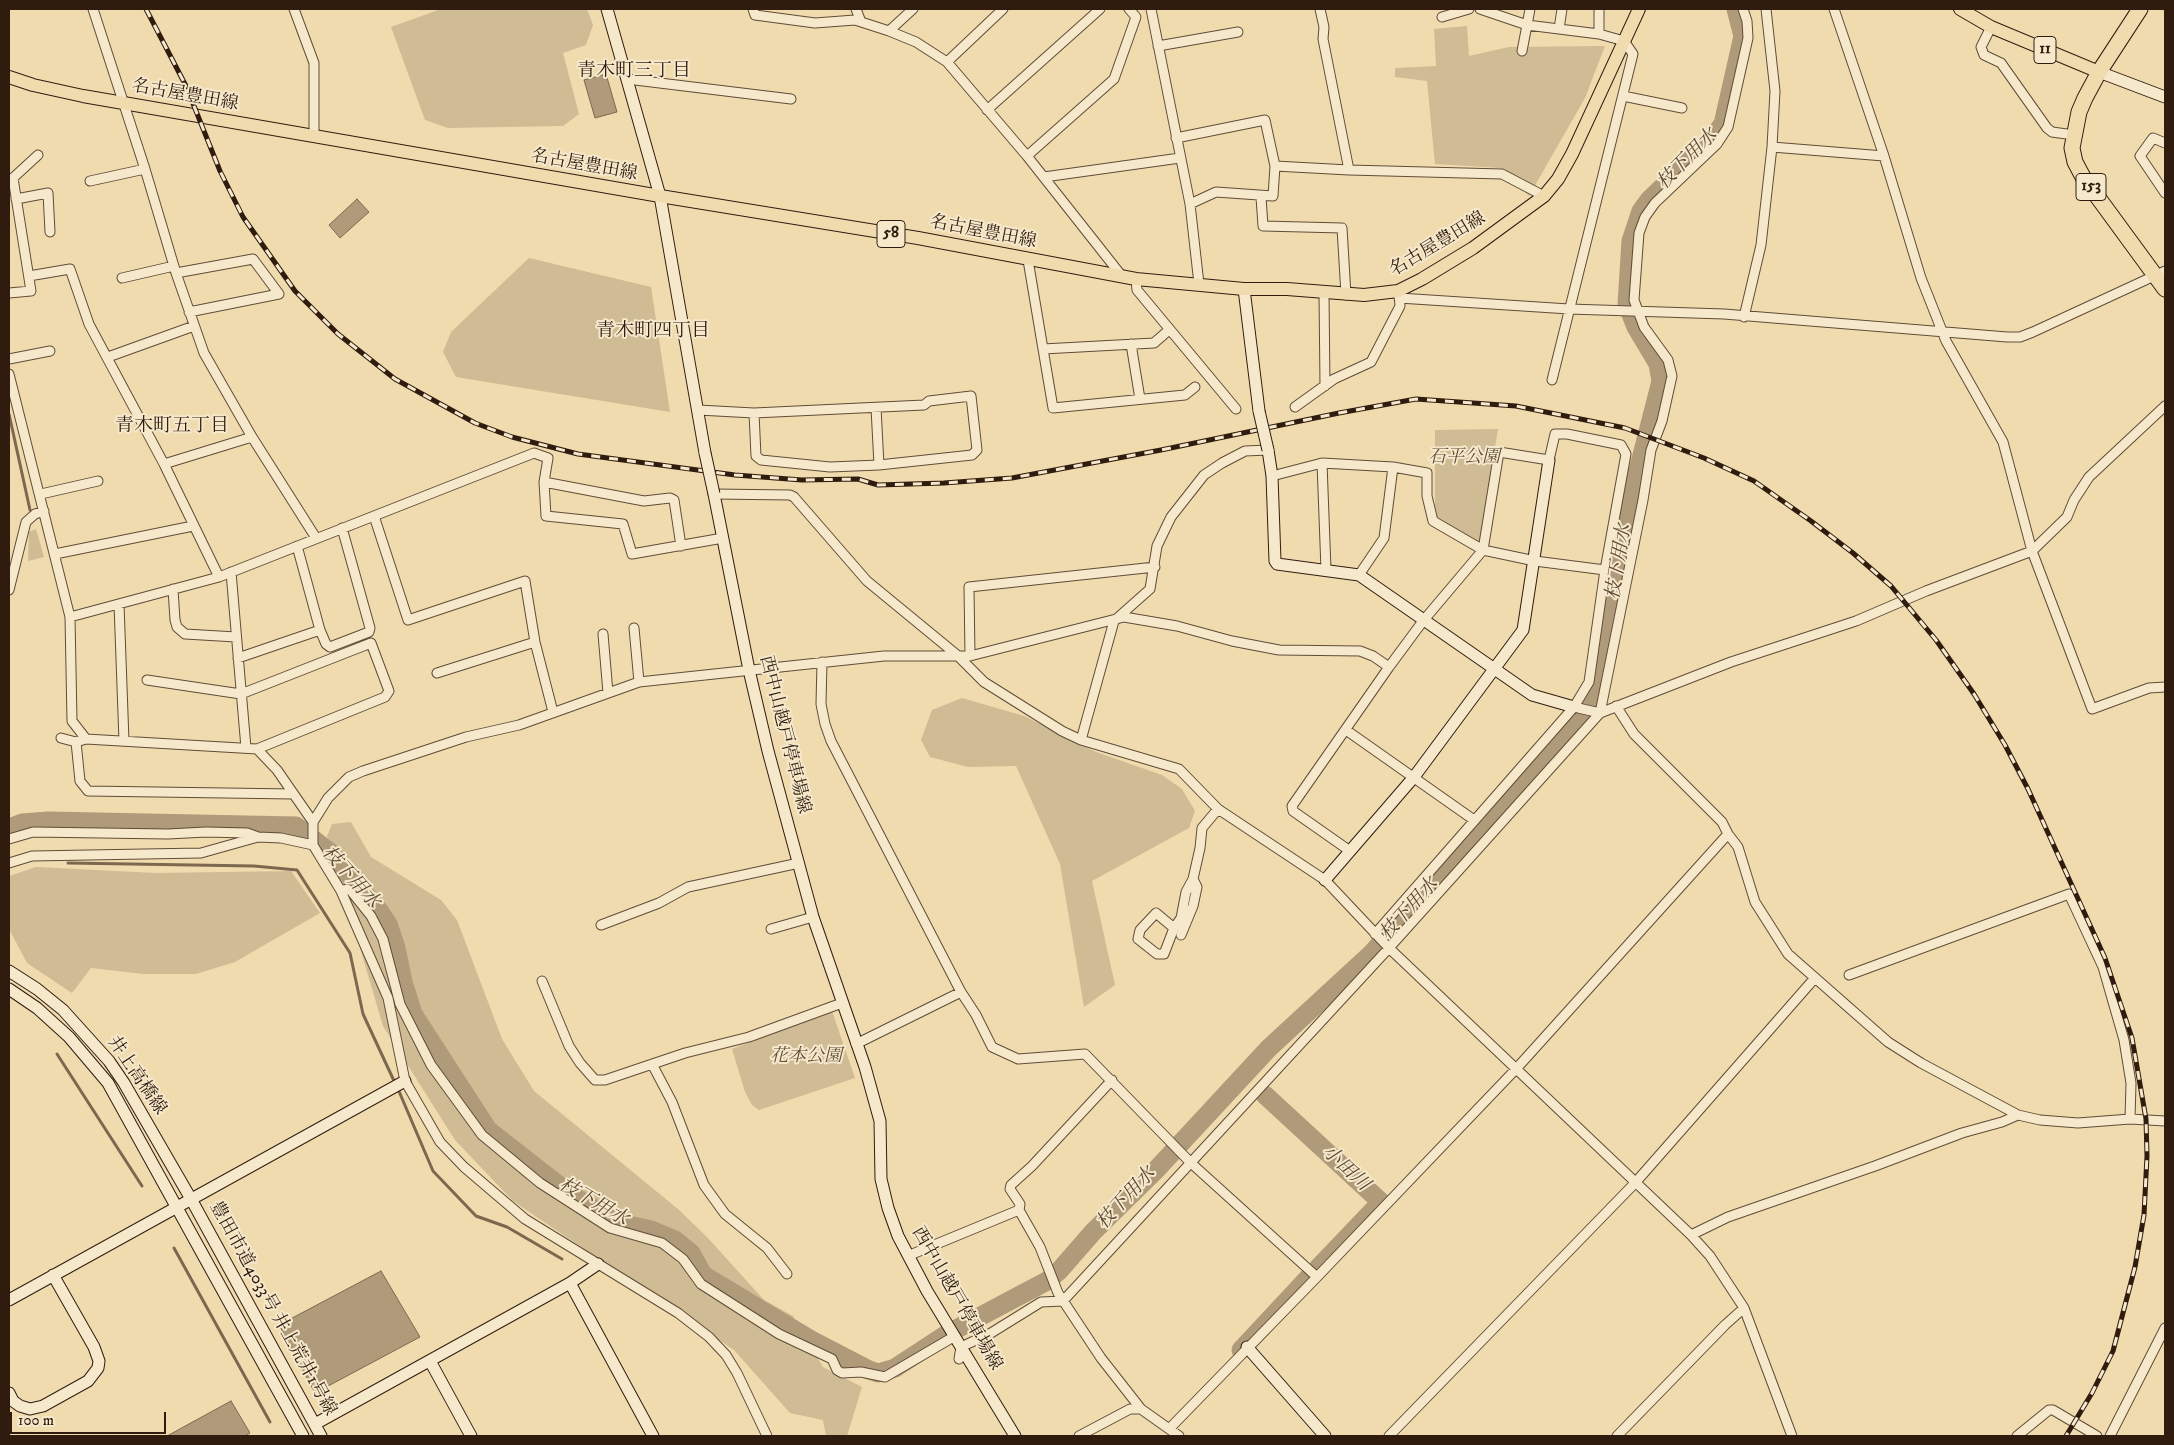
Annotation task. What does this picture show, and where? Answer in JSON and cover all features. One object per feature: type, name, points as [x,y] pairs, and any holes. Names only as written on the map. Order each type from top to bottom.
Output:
[{"type":"highway","name":"153","points":[[2140,9],[2099,72],[2079,112],[2072,148],[2079,169],[2160,273],[2165,289]]},
{"type":"main road","name":"名古屋豊田線","points":[[9,77],[33,85],[123,103],[660,196],[918,238],[1136,279],[1244,289],[1287,289],[1346,295],[1399,294],[1473,248],[1544,196],[1558,179],[1572,154],[1638,9]]},
{"type":"main road","name":"11","points":[[1960,9],[1991,27],[2099,72]]},
{"type":"street","points":[[93,9],[145,169],[175,270],[204,353],[252,437],[316,538]]},
{"type":"street","points":[[294,9],[314,62],[314,137]]},
{"type":"street","name":"西中山越戸停車場線","points":[[607,9],[660,196],[705,453],[749,670],[813,917],[865,1067],[880,1121],[881,1178],[888,1208],[898,1236],[910,1255],[927,1291],[956,1342],[1015,1436]]},
{"type":"street","points":[[753,9],[755,15],[815,23],[855,20],[890,31],[916,42],[947,62],[1027,156],[1121,275]]},
{"type":"street","points":[[856,9],[861,22]]},
{"type":"street","points":[[890,31],[913,9]]},
{"type":"street","points":[[947,62],[1003,9]]},
{"type":"street","points":[[987,110],[1100,9]]},
{"type":"street","points":[[1129,9],[1136,17]]},
{"type":"street","points":[[1320,9],[1324,27],[1323,39],[1349,170]]},
{"type":"street","points":[[1442,17],[1469,9]]},
{"type":"street","points":[[1480,9],[1527,25],[1599,34],[1624,41],[1633,54],[1552,380]]},
{"type":"street","points":[[1522,50],[1530,9]]},
{"type":"street","points":[[1559,29],[1562,9]]},
{"type":"street","points":[[1598,9],[1599,34]]},
{"type":"street","points":[[1597,713],[1643,500],[1651,450],[1662,421],[1672,376],[1668,360],[1651,338],[1636,311],[1634,300],[1636,248],[1645,217],[1655,204],[1717,144],[1728,128],[1748,38],[1747,21],[1743,9]]},
{"type":"street","points":[[1744,317],[1761,245],[1772,147],[1775,91],[1766,9]]},
{"type":"street","points":[[1834,9],[1884,156],[1921,278],[1942,333],[2003,442],[2032,551],[2092,709],[2149,688],[2165,687]]},
{"type":"street","points":[[1136,17],[1151,13],[1190,204],[1199,284]]},
{"type":"street","points":[[1027,156],[1114,79],[1136,17]]},
{"type":"street","points":[[1991,27],[1981,47],[1984,55],[2001,63],[2047,128],[2052,132],[2074,135]]},
{"type":"street","points":[[1158,46],[1238,32]]},
{"type":"street","points":[[2099,72],[2165,98]]},
{"type":"street","points":[[627,79],[791,99]]},
{"type":"street","points":[[1623,96],[1682,108]]},
{"type":"street","points":[[1176,138],[1265,120],[1275,166],[1273,196],[1261,197],[1216,192],[1190,204]]},
{"type":"street","points":[[2165,143],[2153,138],[2140,156],[2165,193]]},
{"type":"street","points":[[1772,147],[1884,156]]},
{"type":"street","points":[[9,293],[31,291],[11,179],[38,155]]},
{"type":"street","points":[[1044,178],[1180,158]]},
{"type":"street","points":[[1275,166],[1502,174],[1544,196]]},
{"type":"street","points":[[90,181],[145,169]]},
{"type":"street","points":[[16,199],[48,193],[50,232]]},
{"type":"street","points":[[1261,197],[1263,226],[1342,228],[1346,295]]},
{"type":"street","points":[[122,278],[253,259],[279,294],[189,312]]},
{"type":"street","points":[[1028,260],[1053,408],[1185,395],[1195,387]]},
{"type":"street","points":[[29,276],[70,270],[89,324],[164,464],[219,576]]},
{"type":"street","points":[[1295,407],[1334,379],[1371,362],[1400,306],[1399,294],[1569,309],[1744,317],[1942,333],[2020,337],[2160,273]]},
{"type":"street","points":[[1136,279],[1137,290],[1236,409]]},
{"type":"street","points":[[1244,289],[1259,411],[1272,476],[1275,561],[1277,564],[1359,575],[1494,671],[1532,695],[1597,713]]},
{"type":"street","points":[[1324,293],[1325,386]]},
{"type":"street","points":[[108,357],[194,326]]},
{"type":"street","points":[[1043,349],[1154,343],[1169,330]]},
{"type":"street","points":[[1131,344],[1140,399]]},
{"type":"street","points":[[9,359],[50,351]]},
{"type":"street","points":[[9,374],[41,494],[70,617],[72,721],[86,739]]},
{"type":"street","points":[[698,410],[754,413],[876,408],[924,405],[930,401],[971,396],[977,450],[972,455],[879,464],[830,466],[761,460],[756,456],[754,413]]},
{"type":"street","points":[[341,891],[347,888],[351,891],[375,924],[383,939],[400,1004],[431,1065],[482,1135],[540,1183],[610,1228],[662,1243],[683,1259],[701,1284],[779,1334],[832,1359],[836,1370],[842,1373],[861,1372],[885,1377],[956,1342],[991,1333],[1041,1302],[1063,1301],[1597,713],[1731,662],[1856,621],[1926,591],[2032,551],[2067,517],[2074,500],[2089,477],[2165,406]]},
{"type":"street","points":[[876,408],[879,464]]},
{"type":"street","points":[[1325,880],[1414,777],[1523,630],[1549,460],[1555,434],[1567,434],[1621,446],[1625,451],[1589,682],[1574,707],[1375,934]]},
{"type":"street","points":[[164,464],[252,437]]},
{"type":"street","points":[[1081,740],[1114,621],[1150,589],[1157,546],[1171,517],[1204,476],[1222,463],[1245,451],[1268,450]]},
{"type":"street","points":[[1350,851],[1292,810],[1389,667],[1423,621],[1483,550],[1499,452],[1549,460]]},
{"type":"street","points":[[70,617],[231,572],[534,453],[548,458],[544,482],[546,516],[623,524],[632,554],[723,538]]},
{"type":"street","points":[[1272,476],[1322,463],[1393,468],[1427,473],[1427,496],[1433,521],[1483,550],[1535,561],[1605,570]]},
{"type":"street","points":[[1322,463],[1326,570]]},
{"type":"street","points":[[1359,575],[1384,538],[1393,468]]},
{"type":"street","points":[[41,494],[98,481]]},
{"type":"street","points":[[544,482],[644,500],[670,498],[674,500],[681,546]]},
{"type":"street","points":[[714,494],[790,495],[794,497],[867,581],[957,655],[984,682],[1062,731],[1081,740],[1179,769],[1218,809],[1325,880],[1387,946],[1691,1235],[1728,1280],[1744,1308],[1792,1436]]},
{"type":"street","points":[[9,590],[26,522],[34,514],[44,511]]},
{"type":"street","points":[[374,516],[408,620],[525,581],[535,642],[553,712]]},
{"type":"street","points":[[55,554],[193,526]]},
{"type":"street","points":[[297,546],[320,630],[326,644],[330,647],[369,632],[370,628],[342,528]]},
{"type":"street","points":[[970,656],[969,587],[1154,566]]},
{"type":"street","points":[[231,572],[246,748]]},
{"type":"street","points":[[173,589],[175,620],[177,627],[185,634],[236,637]]},
{"type":"street","points":[[119,604],[124,741]]},
{"type":"street","points":[[766,1436],[737,1373],[726,1355],[709,1337],[678,1313],[525,1219],[464,1167],[440,1142],[405,1081],[388,998],[341,891],[313,845],[313,822],[328,798],[349,777],[431,748],[519,724],[639,682],[884,656],[970,656],[1124,617],[1177,626],[1232,641],[1279,650],[1360,651],[1389,667]]},
{"type":"street","points":[[634,628],[639,682]]},
{"type":"street","points":[[238,658],[320,630]]},
{"type":"street","points":[[604,634],[608,693]]},
{"type":"street","points":[[437,673],[535,642]]},
{"type":"street","points":[[61,738],[76,742],[86,739],[257,749],[385,697],[389,691],[372,643],[241,694],[147,680]]},
{"type":"street","points":[[822,662],[821,704],[824,724],[831,740],[961,992],[976,1015],[992,1047],[1018,1059],[1085,1054],[1172,1144],[1317,1277]]},
{"type":"street","points":[[1616,706],[1634,734],[1722,822],[1738,847],[1755,902],[1774,935],[1788,954],[1814,979],[1888,1042],[1921,1062],[2018,1114],[2040,1120],[2078,1123],[2130,1119],[2165,1121]]},
{"type":"street","points":[[1346,730],[1474,820]]},
{"type":"street","points":[[76,742],[80,780],[88,791],[293,794]]},
{"type":"street","points":[[257,749],[277,770],[313,822]]},
{"type":"street","points":[[1174,928],[1156,913],[1140,930],[1138,939],[1158,954],[1164,954],[1174,928],[1181,918],[1186,892],[1193,879],[1200,848],[1202,828],[1218,809]]},
{"type":"street","points":[[9,839],[33,832],[168,834],[206,832],[247,833],[258,837],[281,838],[313,845]]},
{"type":"street","points":[[1170,1428],[1516,1069],[1728,834]]},
{"type":"street","points":[[9,862],[32,856],[202,854],[258,837]]},
{"type":"street","points":[[601,925],[659,903],[688,887],[799,863]]},
{"type":"street","points":[[1181,935],[1193,906],[1197,887],[1193,879]]},
{"type":"street","points":[[1849,975],[2069,894],[2097,950],[2117,1013],[2129,1062],[2131,1083],[2130,1119]]},
{"type":"street","points":[[771,929],[813,917]]},
{"type":"street","name":"井上高橋線","points":[[9,971],[37,988],[63,1010],[109,1061],[144,1116],[191,1199]]},
{"type":"street","points":[[1389,1436],[1635,1182],[1814,979]]},
{"type":"street","points":[[542,981],[570,1046],[580,1064],[595,1080],[605,1080],[652,1064],[749,1037],[842,1003]]},
{"type":"street","name":"井上高橋線","points":[[9,989],[37,1008],[69,1037],[108,1083],[176,1207]]},
{"type":"street","points":[[856,1044],[961,992]]},
{"type":"street","points":[[652,1064],[672,1102],[704,1185],[725,1214],[767,1248],[786,1274]]},
{"type":"street","points":[[1112,1080],[1032,1166],[1010,1185],[1010,1189],[1020,1204],[1019,1210],[1040,1247],[1063,1301],[1101,1358],[1141,1409],[1179,1436]]},
{"type":"street","points":[[9,1300],[405,1081]]},
{"type":"street","points":[[1691,1235],[1728,1216],[1875,1166],[1962,1133],[2002,1122],[2018,1114]]},
{"type":"street","name":"豊田市道4033号 井上荒井1号線","points":[[191,1199],[321,1436]]},
{"type":"street","name":"豊田市道4033号 井上荒井1号線","points":[[176,1207],[299,1435]]},
{"type":"street","points":[[910,1255],[1019,1210]]},
{"type":"street","points":[[314,1424],[570,1283],[598,1264]]},
{"type":"street","points":[[9,1393],[20,1406],[30,1409],[43,1406],[88,1381],[98,1368],[94,1347],[54,1276]]},
{"type":"street","points":[[570,1283],[653,1436]]},
{"type":"street","points":[[1618,1436],[1725,1325],[1744,1308]]},
{"type":"street","points":[[2110,1436],[2165,1328]]},
{"type":"street","points":[[1247,1347],[1325,1436]]},
{"type":"street","points":[[430,1361],[471,1436]]},
{"type":"street","points":[[1079,1436],[1130,1409],[1141,1409]]},
{"type":"street","points":[[2016,1436],[2049,1410],[2053,1410],[2097,1436]]},
{"type":"green space","points":[[441,9],[587,9],[593,25],[586,45],[563,53],[579,114],[563,126],[448,128],[425,120],[391,27]]},
{"type":"green space","points":[[1467,26],[1469,56],[1509,47],[1605,46],[1585,98],[1529,196],[1500,168],[1435,164],[1427,81],[1395,77],[1395,68],[1436,66],[1434,29]]},
{"type":"green space","points":[[529,258],[651,287],[670,412],[456,377],[443,352],[451,332]]},
{"type":"green space","name":"石平公園","points":[[1498,429],[1479,543],[1435,516],[1435,430]]},
{"type":"green space","points":[[36,529],[44,557],[28,561],[29,532]]},
{"type":"green space","points":[[962,698],[1024,716],[1096,752],[1162,775],[1182,789],[1195,811],[1189,828],[1092,881],[1115,985],[1084,1007],[1060,864],[1016,766],[968,767],[930,757],[921,740],[932,710]]},
{"type":"green space","points":[[351,822],[371,857],[441,900],[457,920],[502,1039],[534,1091],[678,1209],[707,1237],[764,1300],[793,1316],[823,1367],[862,1387],[847,1436],[826,1436],[823,1420],[790,1413],[734,1350],[513,1201],[455,1140],[383,1026],[327,836],[332,824]]},
{"type":"green space","points":[[36,867],[156,873],[291,871],[320,913],[235,962],[196,974],[144,974],[91,968],[72,993],[27,963],[9,929],[9,876]]},
{"type":"green space","name":"花本公園","points":[[832,1011],[855,1078],[759,1110],[752,1105],[745,1092],[732,1049]]},
{"type":"shaded area","points":[[606,74],[617,112],[595,118],[584,80]]},
{"type":"shaded area","points":[[357,199],[369,212],[340,238],[329,225]]},
{"type":"shaded area","points":[[381,1271],[420,1337],[315,1393],[279,1325]]},
{"type":"shaded area","points":[[231,1401],[250,1433],[245,1436],[167,1436]]},
{"type":"waterway","name":"枝下用水","points":[[9,828],[22,823],[48,821],[296,826],[331,853],[388,924],[413,1014],[488,1130],[570,1194],[601,1213],[620,1223],[651,1230],[675,1240],[691,1253],[703,1275],[811,1340],[869,1370],[878,1373],[895,1368],[947,1334],[1047,1281],[1059,1271],[1093,1232],[1155,1171],[1269,1048],[1371,954],[1584,716],[1602,681],[1630,502],[1661,381],[1658,364],[1636,327],[1627,304],[1631,241],[1641,211],[1649,200],[1711,140],[1723,124],[1743,36],[1736,9]]},
{"type":"waterway","points":[[9,414],[30,510]]},
{"type":"waterway","points":[[68,863],[254,866],[297,870],[350,953],[363,1014],[395,1083]]},
{"type":"waterway","points":[[57,1054],[142,1186]]},
{"type":"waterway","points":[[398,1089],[433,1171],[476,1216],[507,1227],[562,1259]]},
{"type":"waterway","name":"小田川","points":[[1265,1095],[1381,1202],[1318,1268]]},
{"type":"waterway","points":[[174,1248],[270,1422]]},
{"type":"waterway","name":"小田川","points":[[1241,1350],[1310,1276]]},
{"type":"railway","points":[[146,9],[186,86],[220,171],[243,217],[295,291],[338,334],[395,379],[475,423],[512,437],[578,454],[735,475],[802,480],[858,479],[878,485],[944,483],[1012,478],[1416,399],[1516,406],[1625,428],[1704,458],[1754,481],[1811,521],[1853,553],[1891,586],[1936,640],[1974,694],[2005,745],[2028,789],[2105,958],[2132,1038],[2146,1119],[2147,1156],[2144,1215],[2135,1267],[2113,1351],[2092,1393],[2066,1436]]},
{"type":"district","name":"青木町三丁目","points":[[634,72]]},
{"type":"district","name":"青木町四丁目","points":[[653,332]]},
{"type":"district","name":"青木町五丁目","points":[[172,427]]}]
